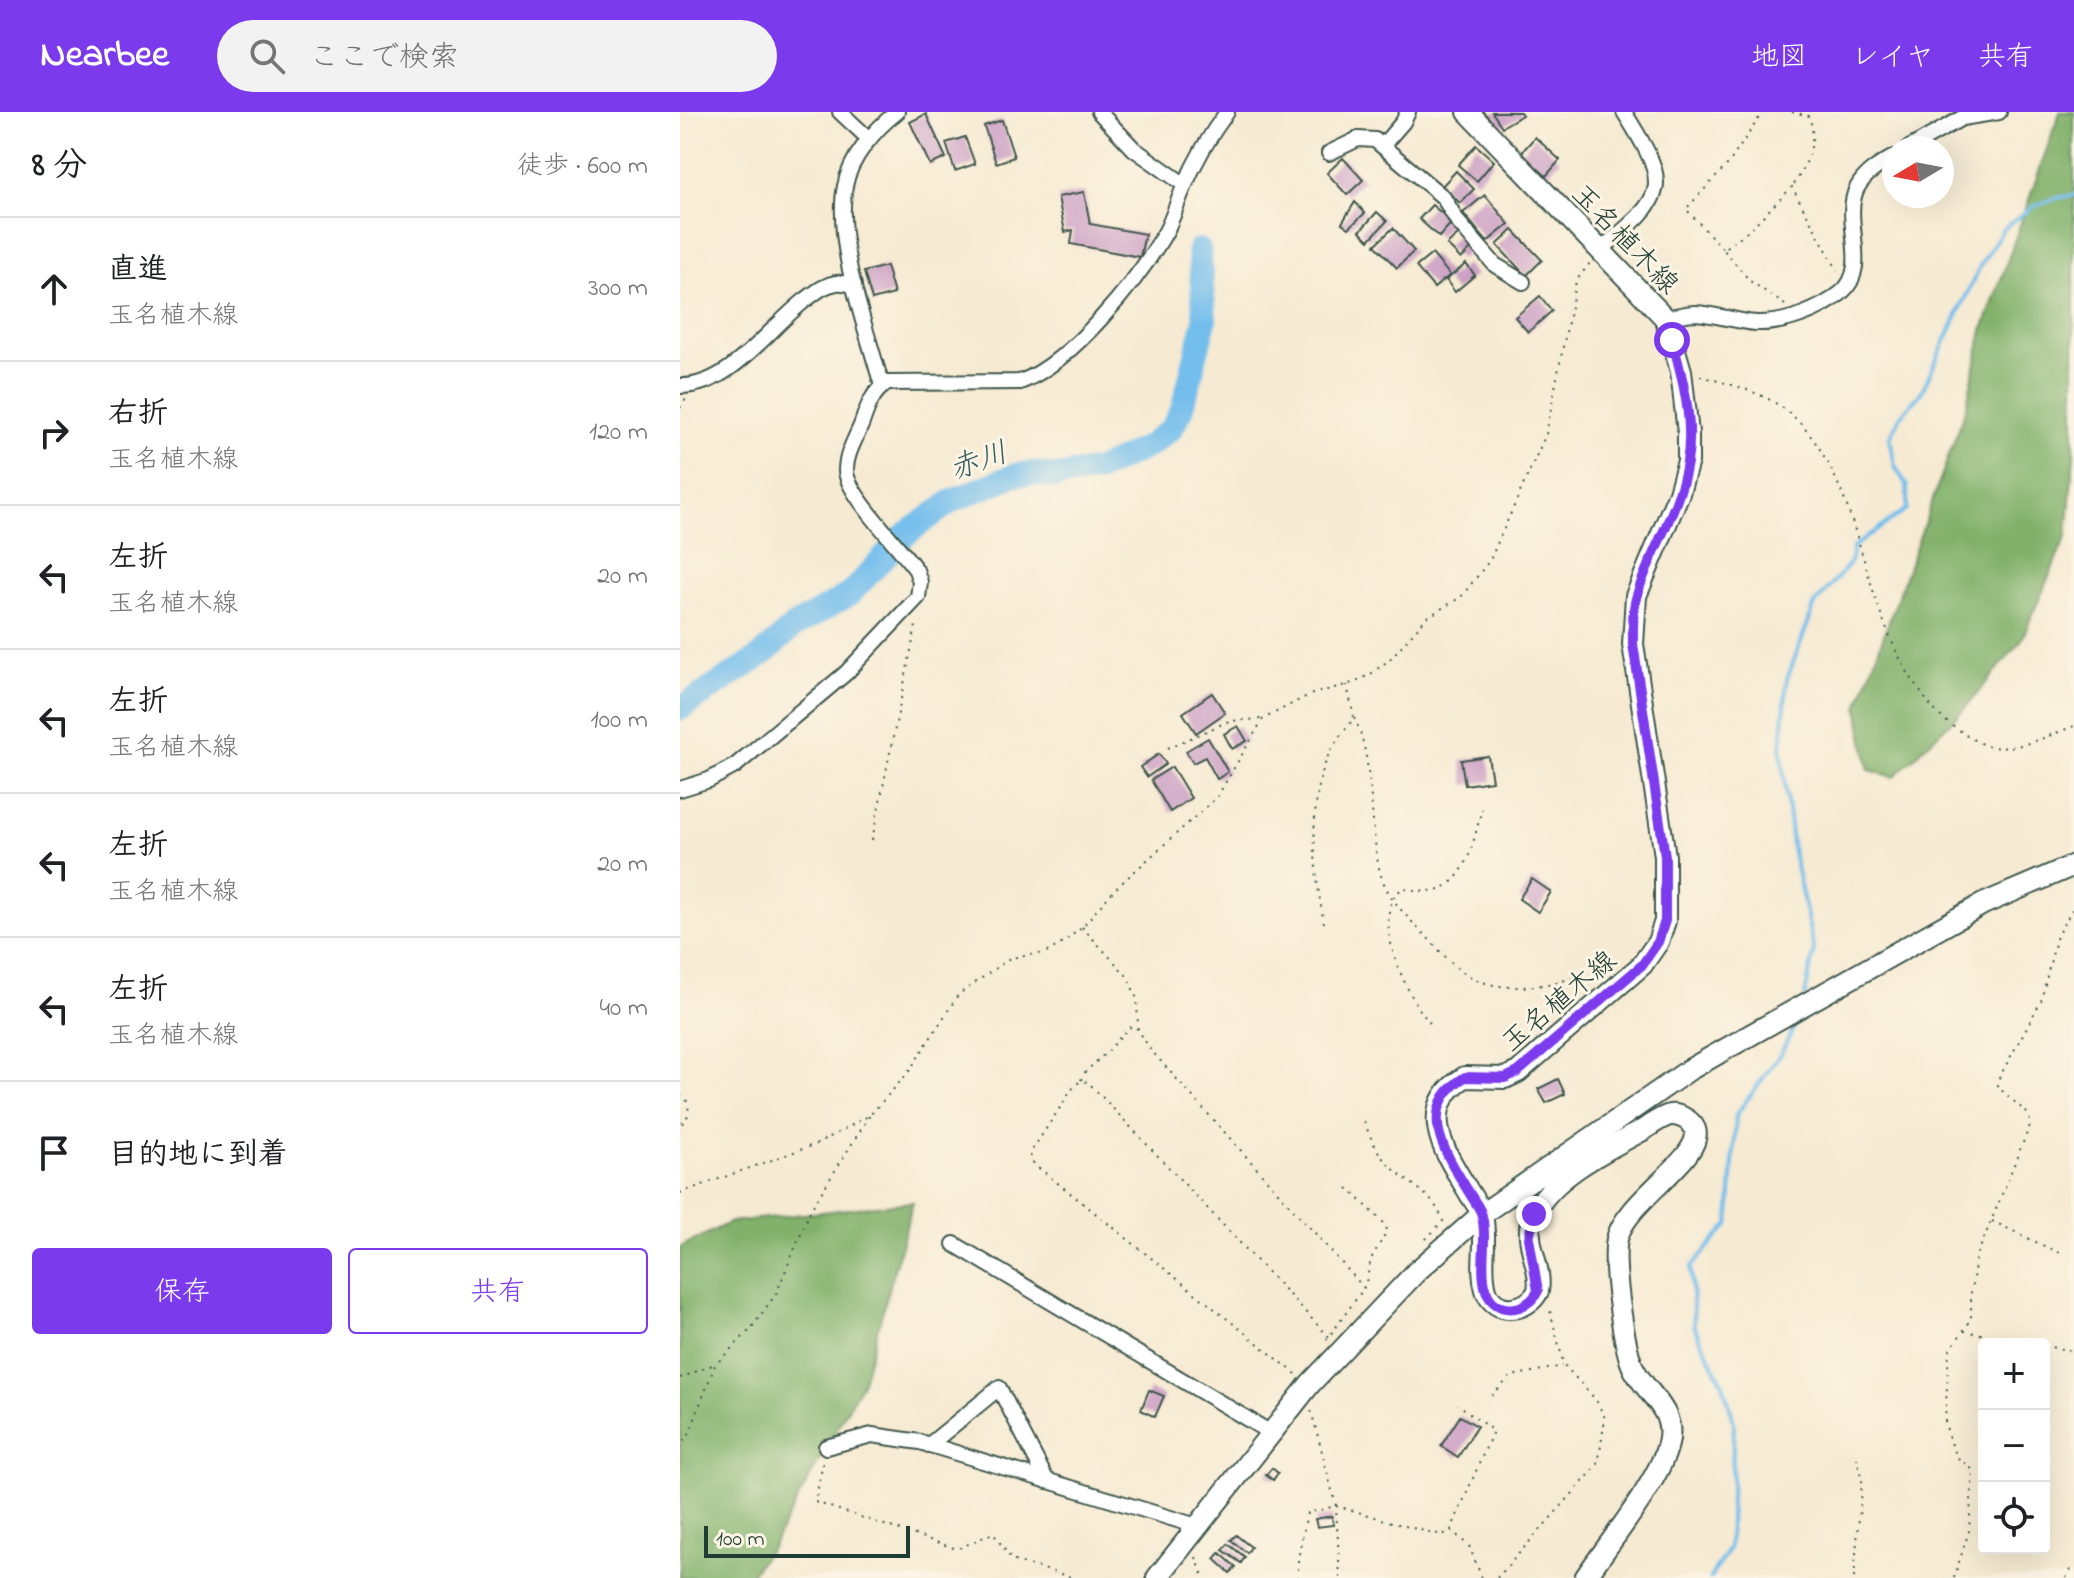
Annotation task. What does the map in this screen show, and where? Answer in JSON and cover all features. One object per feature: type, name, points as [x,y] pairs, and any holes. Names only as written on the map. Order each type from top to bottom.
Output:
[{"type":"main road","name":"玉名植木線","points":[[1468,112],[1665,318],[1681,371],[1688,433],[1688,461],[1679,493],[1636,596],[1633,619],[1633,644],[1665,856],[1665,921],[1658,942],[1642,965],[1518,1072],[1505,1078],[1465,1077],[1456,1082],[1437,1114],[1439,1134],[1452,1164],[1482,1214],[1484,1281],[1488,1296],[1501,1306],[1515,1309],[1527,1306],[1535,1297]]},
{"type":"main road","points":[[1157,1578],[1307,1389],[1407,1281],[1482,1214],[1689,1070],[1983,904],[2074,865]]},
{"type":"main road","points":[[1535,1297],[1539,1286],[1530,1231],[1534,1214],[1551,1190],[1604,1151],[1665,1117],[1674,1115],[1690,1121],[1695,1130],[1694,1147],[1633,1209],[1623,1222],[1616,1243],[1628,1353],[1642,1383],[1667,1413],[1670,1427],[1668,1445],[1643,1492],[1585,1578]]},
{"type":"street","points":[[840,112],[869,139]]},
{"type":"street","points":[[882,386],[854,285],[843,216],[849,172],[880,125],[897,112]]},
{"type":"street","points":[[1099,112],[1134,149],[1185,185]]},
{"type":"street","points":[[680,789],[724,773],[799,715],[877,643],[918,597],[920,582],[916,570],[854,493],[847,478],[849,456],[868,406],[882,386],[888,383],[1020,382],[1037,375],[1062,357],[1106,311],[1145,263],[1166,231],[1185,185],[1227,112]]},
{"type":"street","points":[[1383,145],[1408,112]]},
{"type":"street","points":[[1600,250],[1635,222],[1647,208],[1656,184],[1650,154],[1624,112]]},
{"type":"street","points":[[1930,136],[1962,118],[1999,112]]},
{"type":"street","points":[[1329,153],[1358,139],[1375,140],[1383,145],[1407,169],[1443,197],[1458,222],[1495,265],[1523,282]]},
{"type":"street","points":[[1665,318],[1693,313],[1756,323],[1796,317],[1840,293],[1852,282],[1855,269],[1852,204],[1858,187],[1882,165]]},
{"type":"street","points":[[680,386],[698,385],[728,370],[822,287],[837,282],[854,285]]},
{"type":"street","points":[[954,1244],[1271,1433]]},
{"type":"street","points":[[929,1445],[999,1388],[1047,1481]]},
{"type":"street","points":[[826,1447],[872,1435],[929,1445],[1197,1526]]},
{"type":"path","points":[[1763,112],[1729,163],[1686,209],[1750,281],[1788,307],[1796,317]]},
{"type":"path","points":[[1723,249],[1747,232],[1792,187],[1813,142],[1809,116],[1792,112]]},
{"type":"path","points":[[1792,187],[1831,263],[1852,282]]},
{"type":"path","points":[[1168,748],[1229,721],[1263,719],[1309,695],[1372,673],[1389,660],[1426,618],[1461,597],[1490,560],[1546,434],[1576,281],[1600,250]]},
{"type":"path","points":[[1681,371],[1745,388],[1775,402],[1797,420],[1815,442],[1828,462],[1859,543],[1888,635],[1902,665],[1934,712],[1980,743],[1994,747],[2018,744],[2074,726]]},
{"type":"path","points":[[872,840],[918,614],[918,597]]},
{"type":"path","points":[[1347,684],[1366,761],[1380,870],[1393,901],[1456,967],[1476,980],[1521,987],[1552,984],[1579,976]]},
{"type":"path","points":[[1324,923],[1317,885],[1315,844],[1321,773],[1330,751],[1354,718]]},
{"type":"path","points":[[680,1448],[689,1434],[715,1365],[750,1330],[776,1294],[811,1209],[870,1115],[908,1073],[958,995],[1010,958],[1045,953],[1082,927],[1115,889],[1217,797],[1263,719]]},
{"type":"path","points":[[1430,1023],[1411,996],[1393,956],[1389,940],[1393,901],[1403,888],[1426,892],[1442,889],[1456,881],[1468,857],[1482,809]]},
{"type":"path","points":[[1954,1578],[1969,1531],[1973,1470],[1957,1457],[1945,1421],[1949,1351],[1971,1320],[1976,1258],[2031,1123],[2027,1113],[1998,1087],[1998,1080],[2041,1001],[2057,935],[2074,907]]},
{"type":"path","points":[[1082,927],[1128,977],[1133,987],[1138,1029],[1149,1048],[1364,1288]]},
{"type":"path","points":[[1138,1029],[1134,1026],[1128,1028],[1084,1073],[1032,1150],[1030,1158],[1307,1389],[1336,1506],[1340,1578]]},
{"type":"path","points":[[1081,1081],[1088,1082],[1329,1337]]},
{"type":"path","points":[[680,1095],[686,1099],[689,1113],[680,1125]]},
{"type":"path","points":[[680,1193],[819,1143],[870,1115]]},
{"type":"path","points":[[1364,1122],[1379,1153],[1390,1167],[1415,1183],[1440,1212],[1443,1221],[1421,1244]]},
{"type":"path","points":[[1321,1347],[1364,1288],[1371,1259],[1387,1231],[1386,1225],[1348,1188]]},
{"type":"path","points":[[1991,1220],[2061,1254]]},
{"type":"path","points":[[1497,1578],[1598,1465],[1605,1418],[1596,1400],[1564,1365],[1550,1308],[1535,1297]]},
{"type":"path","points":[[1963,1331],[2002,1338]]},
{"type":"path","points":[[2050,1347],[2074,1351]]},
{"type":"path","points":[[680,1378],[715,1365]]},
{"type":"path","points":[[1492,1396],[1511,1376],[1564,1365]]},
{"type":"path","points":[[1298,1578],[1298,1559],[1307,1513],[1336,1506],[1409,1529],[1443,1535],[1451,1530],[1493,1431],[1458,1404]]},
{"type":"path","points":[[826,1447],[815,1502],[957,1549],[993,1533],[1012,1560],[1074,1578]]},
{"type":"path","points":[[1854,1578],[1862,1481],[1857,1458]]},
{"type":"path","points":[[1451,1530],[1469,1546],[1482,1578]]},
{"type":"path","points":[[2066,1578],[2074,1564]]},
{"type":"green space","points":[[2060,112],[2074,112],[2074,454],[2067,535],[2021,641],[1966,707],[1894,777],[1869,770],[1858,707],[1966,408],[1983,330]]},
{"type":"green space","points":[[913,1202],[863,1381],[772,1546],[748,1578],[680,1578],[680,1247],[731,1222]]},
{"type":"building","points":[[1492,112],[1520,112],[1522,115],[1502,127]]},
{"type":"building","points":[[926,114],[946,158],[930,165],[910,122]]},
{"type":"building","points":[[1002,120],[1014,157],[996,163],[984,126]]},
{"type":"building","points":[[965,137],[975,164],[955,171],[946,143]]},
{"type":"building","points":[[1535,137],[1560,160],[1546,176],[1521,153]]},
{"type":"building","points":[[1476,145],[1494,161],[1477,181],[1458,165]]},
{"type":"building","points":[[1343,158],[1363,180],[1347,195],[1327,173]]},
{"type":"building","points":[[1456,171],[1474,189],[1460,203],[1442,186]]},
{"type":"building","points":[[1084,192],[1090,224],[1145,234],[1140,257],[1071,244],[1073,230],[1065,232],[1058,197]]},
{"type":"building","points":[[1485,195],[1509,224],[1487,242],[1463,213]]},
{"type":"building","points":[[1355,202],[1365,213],[1349,228],[1342,223]]},
{"type":"building","points":[[1432,205],[1452,222],[1439,237],[1419,219]]},
{"type":"building","points":[[1377,212],[1387,221],[1369,240],[1360,231]]},
{"type":"building","points":[[1393,228],[1414,251],[1397,268],[1375,245]]},
{"type":"building","points":[[1513,230],[1542,260],[1526,276],[1497,245]]},
{"type":"building","points":[[1460,233],[1473,247],[1461,259],[1447,245]]},
{"type":"building","points":[[1432,254],[1450,275],[1434,288],[1416,267]]},
{"type":"building","points":[[1466,264],[1475,275],[1455,292],[1446,280]]},
{"type":"building","points":[[886,266],[894,294],[872,300],[864,272]]},
{"type":"building","points":[[1540,296],[1552,311],[1528,332],[1515,317]]},
{"type":"building","points":[[1212,693],[1225,713],[1196,733],[1183,713]]},
{"type":"building","points":[[1238,726],[1247,741],[1232,749],[1224,734]]},
{"type":"building","points":[[1208,738],[1228,772],[1217,779],[1205,757],[1193,763],[1186,751]]},
{"type":"building","points":[[1159,754],[1166,764],[1147,777],[1140,767]]},
{"type":"building","points":[[1488,756],[1492,781],[1465,785],[1461,760]]},
{"type":"building","points":[[1172,767],[1191,798],[1170,812],[1151,780]]},
{"type":"building","points":[[1532,879],[1551,892],[1538,912],[1519,899]]},
{"type":"building","points":[[1558,1079],[1565,1094],[1546,1103],[1538,1089]]},
{"type":"building","points":[[1149,1390],[1164,1396],[1155,1417],[1141,1410]]},
{"type":"building","points":[[1460,1416],[1477,1426],[1458,1457],[1441,1446]]},
{"type":"building","points":[[1272,1468],[1278,1473],[1273,1480],[1266,1475]]},
{"type":"building","points":[[1332,1516],[1333,1525],[1317,1527],[1315,1519]]},
{"type":"building","points":[[1236,1535],[1251,1547],[1247,1553],[1231,1540]]},
{"type":"building","points":[[1228,1544],[1245,1557],[1241,1563],[1223,1550]]},
{"type":"building","points":[[1220,1553],[1236,1567],[1230,1573],[1215,1559]]},
{"type":"waterway","points":[[1805,996],[1814,950],[1793,852],[1781,750],[1787,679],[1815,604],[1850,563],[1853,547],[1907,509],[1907,486],[1895,466],[1890,438],[1899,418],[1921,393],[1980,266],[2003,229],[2031,208],[2052,199],[2074,195]]},
{"type":"waterway","name":"赤川","points":[[680,709],[761,656],[793,627],[850,594],[905,535],[952,501],[1014,475],[1035,473],[1055,477],[1099,470],[1149,446],[1171,429],[1182,410],[1205,320],[1199,250]]},
{"type":"waterway","points":[[1710,1578],[1729,1548],[1734,1422],[1723,1384],[1694,1326],[1691,1267],[1729,1224],[1736,1115],[1780,1055],[1800,1016]]},
{"type":"route","points":[[1534,1214],[1529,1238],[1538,1291],[1527,1306],[1501,1306],[1488,1296],[1485,1289],[1482,1214],[1443,1146],[1436,1123],[1437,1114],[1456,1082],[1474,1075],[1505,1078],[1518,1072],[1556,1041],[1642,965],[1658,942],[1665,921],[1665,856],[1633,644],[1633,619],[1636,596],[1679,493],[1688,461],[1681,371],[1672,340]]}]
